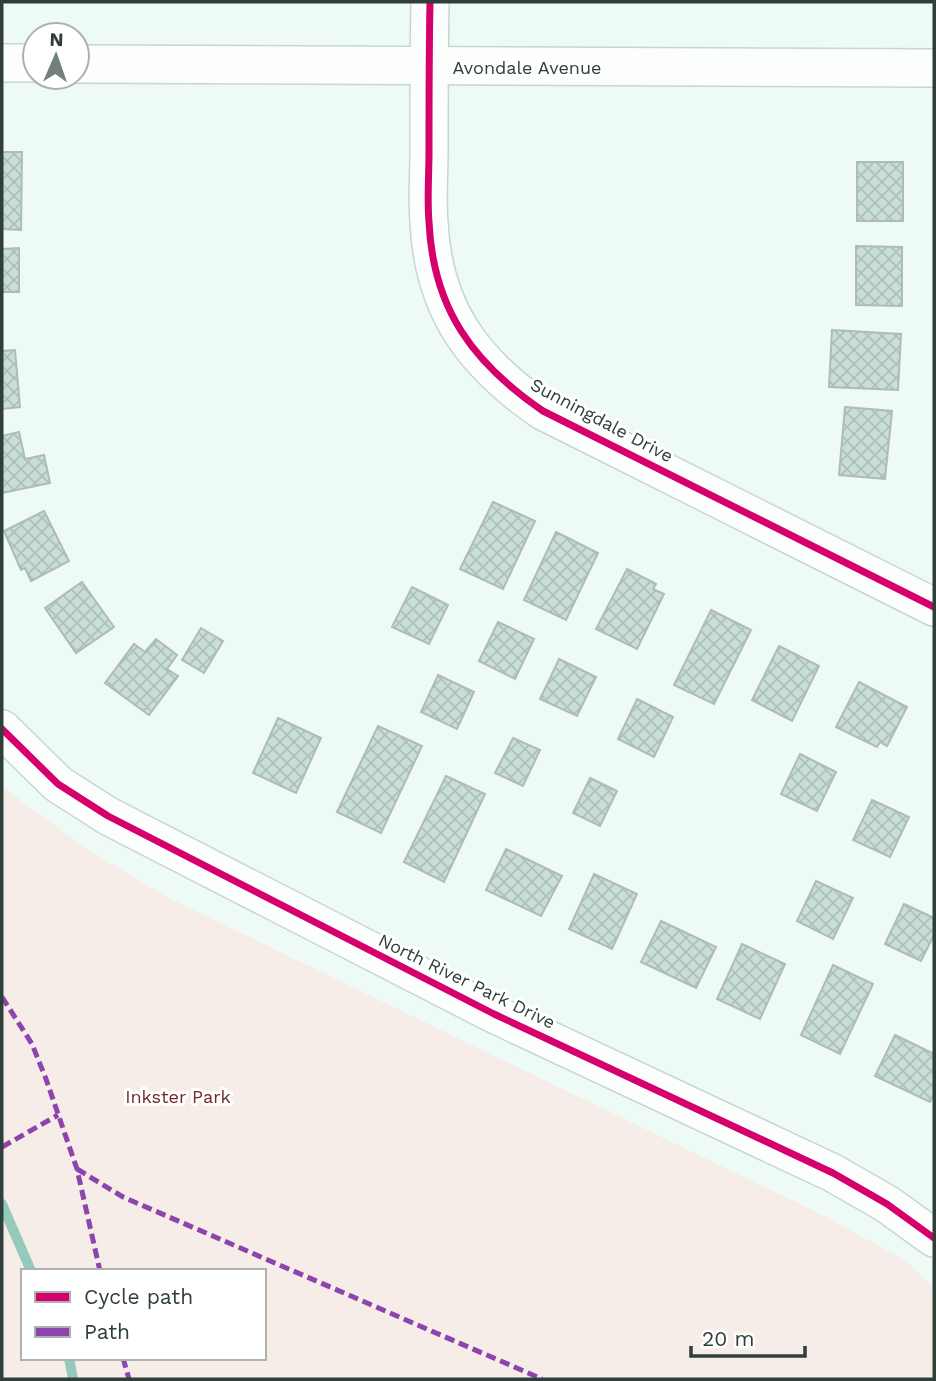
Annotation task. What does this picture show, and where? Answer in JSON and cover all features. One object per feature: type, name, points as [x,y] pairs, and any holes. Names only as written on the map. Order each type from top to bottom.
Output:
[{"type":"street","name":"Sunningdale Drive","points":[[430,2],[429,222],[434,262],[442,292],[454,319],[489,368],[512,389],[543,411],[934,607]]},
{"type":"street","points":[[2,63],[21,64]]},
{"type":"street","name":"Avondale Avenue","points":[[91,64],[934,68]]},
{"type":"street","name":"North River Park Drive","points":[[2,729],[58,783],[108,816],[494,1014],[833,1173],[887,1204],[934,1238]]},
{"type":"green space","name":"Inkster Park","points":[[2,787],[90,851],[169,898],[820,1214],[905,1260],[934,1288],[934,1379],[2,1379]]},
{"type":"building","points":[[2,152],[22,152],[21,230],[2,229]]},
{"type":"building","points":[[857,162],[903,162],[903,221],[857,221]]},
{"type":"building","points":[[856,246],[902,247],[902,306],[856,305]]},
{"type":"building","points":[[19,248],[19,292],[2,292],[2,249]]},
{"type":"building","points":[[832,330],[901,334],[898,390],[829,387]]},
{"type":"building","points":[[15,350],[20,407],[2,409],[2,351]]},
{"type":"building","points":[[845,407],[892,411],[885,479],[839,475]]},
{"type":"building","points":[[19,432],[25,459],[44,455],[50,483],[2,493],[2,436]]},
{"type":"building","points":[[493,502],[535,521],[503,589],[460,569]]},
{"type":"building","points":[[44,511],[69,561],[31,581],[25,568],[21,570],[4,531]]},
{"type":"building","points":[[556,532],[598,553],[566,620],[524,600]]},
{"type":"building","points":[[627,569],[656,584],[653,589],[664,594],[637,649],[596,629]]},
{"type":"building","points":[[82,582],[114,627],[76,653],[45,608]]},
{"type":"building","points":[[412,587],[448,605],[429,644],[392,627]]},
{"type":"building","points":[[711,610],[751,630],[714,704],[674,685]]},
{"type":"building","points":[[498,622],[534,639],[515,679],[479,661]]},
{"type":"building","points":[[201,628],[223,641],[204,673],[182,660]]},
{"type":"building","points":[[156,639],[177,655],[167,669],[178,676],[149,715],[105,683],[134,644],[145,652]]},
{"type":"building","points":[[779,646],[819,666],[792,721],[752,700]]},
{"type":"building","points":[[559,659],[596,677],[577,716],[540,699]]},
{"type":"building","points":[[438,675],[474,692],[457,729],[421,712]]},
{"type":"building","points":[[859,682],[907,707],[887,746],[880,742],[877,747],[836,727]]},
{"type":"building","points":[[637,699],[673,717],[654,757],[618,739]]},
{"type":"building","points":[[278,718],[321,738],[296,793],[253,773]]},
{"type":"building","points":[[378,726],[422,746],[381,833],[337,812]]},
{"type":"building","points":[[513,738],[540,750],[523,786],[495,773]]},
{"type":"building","points":[[800,754],[836,772],[817,811],[781,794]]},
{"type":"building","points":[[446,776],[485,794],[444,882],[404,862]]},
{"type":"building","points":[[590,778],[617,791],[600,826],[573,813]]},
{"type":"building","points":[[872,800],[909,817],[890,857],[853,840]]},
{"type":"building","points":[[506,849],[562,876],[541,916],[486,890]]},
{"type":"building","points":[[594,874],[637,894],[612,949],[569,929]]},
{"type":"building","points":[[816,881],[853,898],[833,939],[797,921]]},
{"type":"building","points":[[904,904],[934,918],[934,935],[921,961],[885,944]]},
{"type":"building","points":[[661,921],[716,947],[696,988],[641,962]]},
{"type":"building","points":[[742,944],[785,964],[760,1019],[717,999]]},
{"type":"building","points":[[833,965],[873,984],[840,1054],[801,1035]]},
{"type":"building","points":[[895,1035],[934,1054],[934,1094],[930,1102],[875,1076]]},
{"type":"waterway","points":[[2,1204],[30,1269]]},
{"type":"waterway","points":[[69,1360],[73,1379]]},
{"type":"marked path","points":[[2,997],[32,1044],[46,1079],[77,1169],[100,1269]]},
{"type":"marked path","points":[[2,1147],[58,1115]]},
{"type":"marked path","points":[[77,1169],[123,1197],[542,1379]]},
{"type":"marked path","points":[[124,1360],[129,1379]]},
{"type":"cycle path","points":[[430,2],[428,205],[432,253],[448,307],[477,353],[518,393],[543,411],[934,607]]},
{"type":"cycle path","points":[[2,729],[58,784],[108,816],[494,1014],[833,1173],[887,1204],[934,1238]]}]
